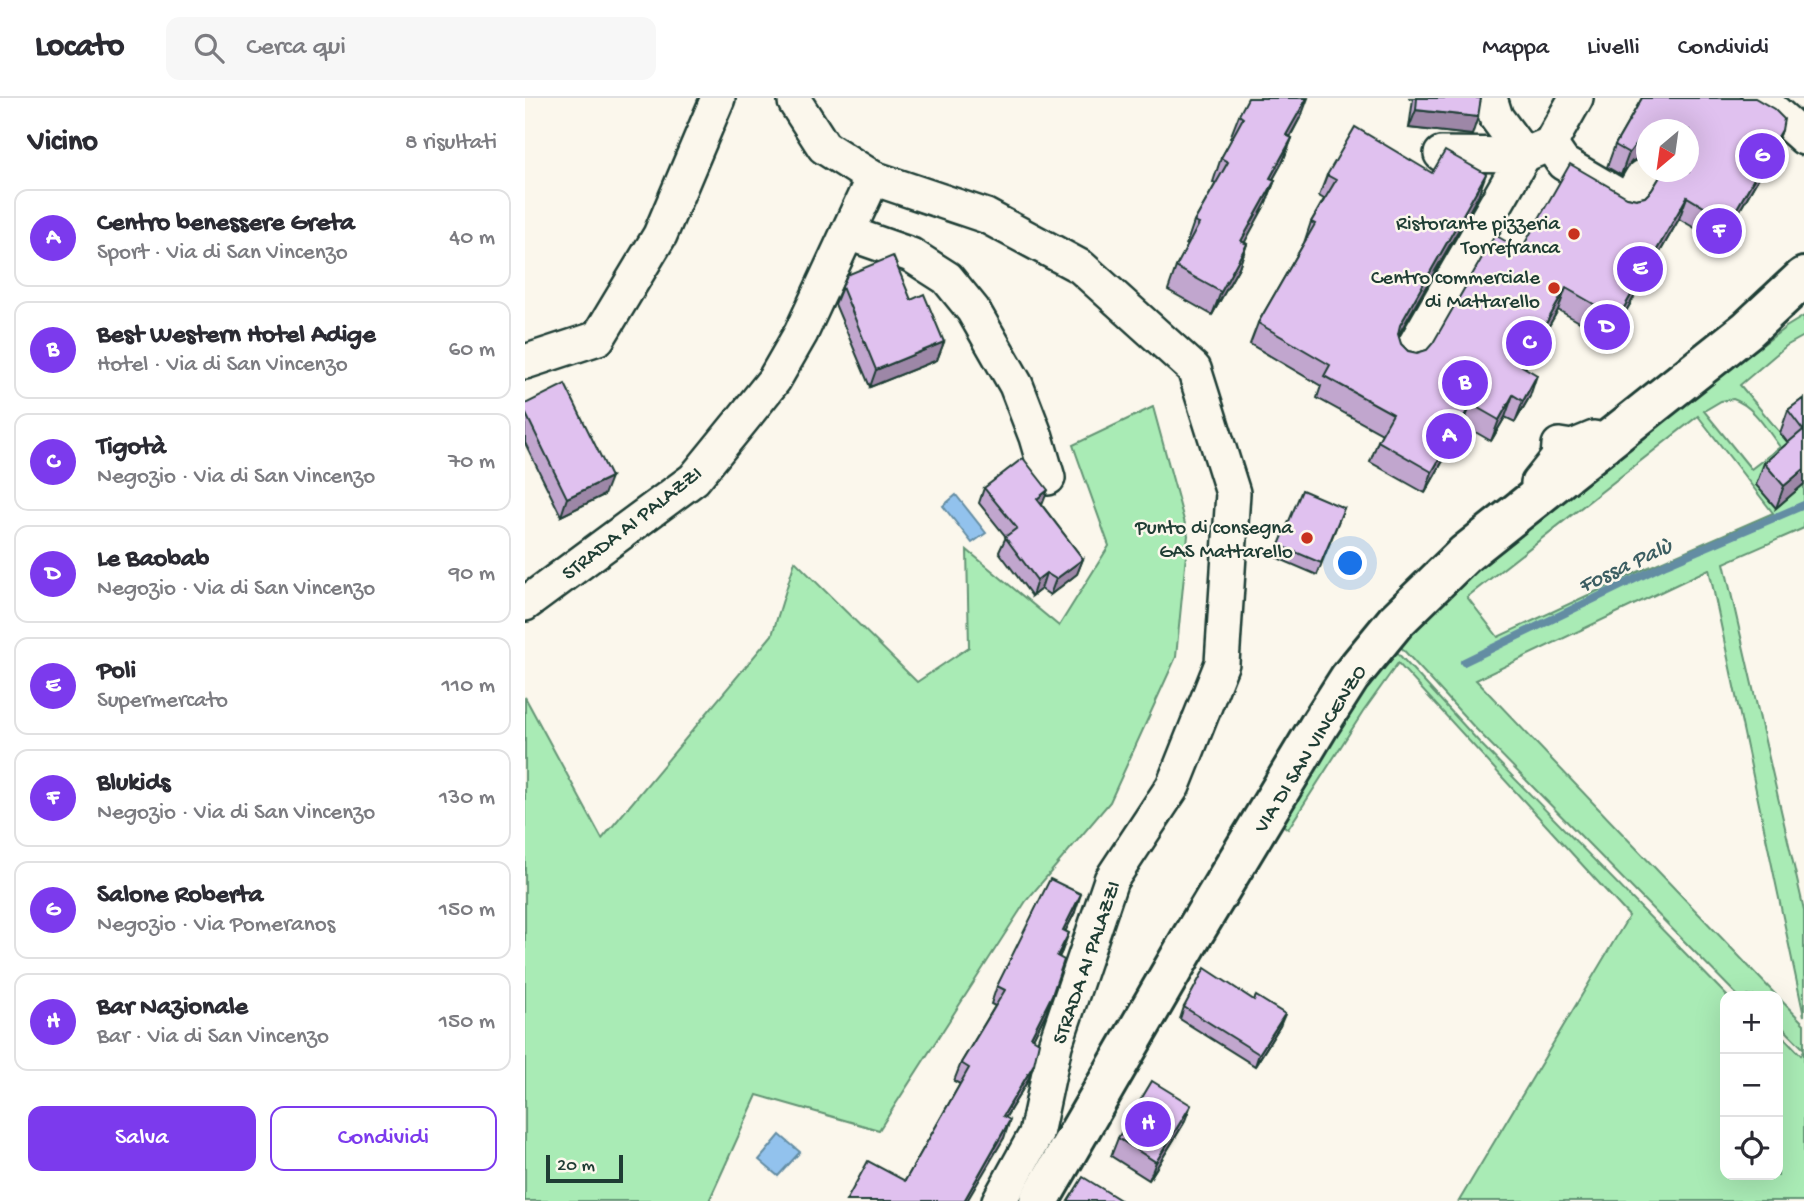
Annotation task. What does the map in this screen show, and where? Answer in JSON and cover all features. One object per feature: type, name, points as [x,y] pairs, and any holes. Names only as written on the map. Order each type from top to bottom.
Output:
[{"type":"main road","name":"VIA DI SAN VINCENZO","points":[[1039,1201],[1186,945],[1350,677],[1396,621],[1465,554],[1747,330],[1804,277]]},
{"type":"main road","name":"VIA DI SAN VINCENZO","points":[[1747,330],[1804,303]]},
{"type":"street","points":[[525,362],[598,338],[660,235],[718,98]]},
{"type":"street","name":"STRADA AI PALAZZI","points":[[795,98],[824,147],[873,178],[986,216],[1081,267],[1194,369],[1233,493],[1222,663],[1173,786],[1111,880],[1055,1045],[1036,1134],[999,1201]]},
{"type":"street","points":[[1490,98],[1496,117],[1545,154],[1628,201],[1639,182]]},
{"type":"street","points":[[1409,355],[1545,154],[1576,98]]},
{"type":"street","points":[[1759,98],[1804,138]]},
{"type":"street","points":[[1441,154],[1545,154]]},
{"type":"street","name":"STRADA AI PALAZZI","points":[[525,604],[694,479],[774,380],[801,333],[873,178]]},
{"type":"street","points":[[848,233],[911,255],[947,278],[973,310],[1016,385],[1048,478]]},
{"type":"green space","points":[[1804,316],[1804,336],[1786,346],[1740,385],[1804,461],[1804,528],[1724,563],[1804,910],[1804,1016],[1709,569],[1476,680],[1772,991],[1733,991],[1476,729],[1398,644],[1443,599],[1720,377]],"holes":[[[1733,399],[1754,413],[1780,447],[1751,469],[1704,411],[1721,401]],[[1698,416],[1773,513],[1498,637],[1467,597]]]},
{"type":"green space","points":[[1153,407],[1188,535],[1176,657],[1110,802],[1026,901],[879,1130],[757,1095],[709,1201],[525,1201],[525,697],[602,839],[772,635],[795,561],[917,682],[969,647],[967,550],[1059,626],[1109,546],[1073,445]]},
{"type":"green space","points":[[1394,649],[1480,743],[1722,991],[1720,991],[1720,1180],[1783,1180],[1783,1036],[1801,1055],[1804,1050],[1804,1201],[1459,1201],[1629,916],[1398,663],[1363,712],[1288,829],[1280,823],[1343,718]]},
{"type":"green space","points":[[1783,1002],[1804,1024],[1804,1049],[1783,1028]]},
{"type":"water","points":[[956,495],[986,533],[972,543],[943,506]]},
{"type":"water","points":[[780,1135],[800,1152],[778,1176],[759,1160]]},
{"type":"building","points":[[1248,98],[1307,98],[1286,135],[1292,138],[1270,178],[1275,180],[1241,241],[1247,244],[1221,292],[1176,267],[1199,224],[1194,222],[1228,162],[1221,158],[1243,118],[1239,115]]},
{"type":"building","points":[[1417,98],[1481,98],[1478,117],[1416,110]]},
{"type":"building","points":[[1642,98],[1755,98],[1774,109],[1784,119],[1782,130],[1729,222],[1687,197],[1618,318],[1566,288],[1522,366],[1537,375],[1523,401],[1513,395],[1499,420],[1471,404],[1432,472],[1378,441],[1393,414],[1324,376],[1330,365],[1258,323],[1315,224],[1311,222],[1336,180],[1327,175],[1355,127],[1432,173],[1445,151],[1486,174],[1400,325],[1398,334],[1401,344],[1408,351],[1417,353],[1427,350],[1433,343],[1495,235],[1521,250],[1570,164],[1627,197],[1636,199],[1645,197],[1657,182],[1699,182],[1699,119],[1636,119],[1636,144],[1629,153],[1615,145]]},
{"type":"building","points":[[893,256],[911,300],[924,294],[944,342],[876,370],[842,287],[847,275]]},
{"type":"building","points":[[565,384],[611,477],[567,498],[525,412],[525,404]]},
{"type":"building","points":[[1804,398],[1804,469],[1784,486],[1764,463],[1803,430],[1788,410]]},
{"type":"building","points":[[1023,458],[1048,490],[1037,499],[1083,559],[1056,579],[1046,573],[1037,580],[1005,537],[1017,528],[984,488]]},
{"type":"building","name":"Punto di consegna GAS Mattarello","points":[[1302,490],[1344,508],[1321,563],[1279,545]]},
{"type":"building","points":[[1050,879],[1081,894],[1063,930],[1069,933],[1057,956],[1064,960],[1052,995],[1031,1037],[1039,1042],[1034,1064],[1003,1116],[1010,1120],[964,1201],[846,1201],[868,1161],[905,1181],[969,1068],[961,1063],[1005,990],[997,986]]},
{"type":"building","points":[[1205,968],[1254,1000],[1256,996],[1285,1014],[1259,1054],[1184,1007]]},
{"type":"building","points":[[1152,1081],[1191,1105],[1156,1162],[1118,1138]]},
{"type":"building","points":[[1083,1177],[1122,1201],[1068,1201]]},
{"type":"waterway","name":"Fossa Palù","points":[[1464,662],[1666,564],[1804,505]]},
{"type":"place","name":"Salone Roberta","points":[[1762,156]]},
{"type":"place","name":"Blukids","points":[[1719,231]]},
{"type":"place","name":"Ristorante pizzeria Torrefranca","points":[[1574,234]]},
{"type":"place","name":"Poli","points":[[1640,269]]},
{"type":"place","name":"Centro commerciale di Mattarello","points":[[1554,288]]},
{"type":"place","name":"Le Baobab","points":[[1607,327]]},
{"type":"place","name":"Tigotà","points":[[1529,343]]},
{"type":"place","name":"Best Western Hotel Adige","points":[[1465,383]]},
{"type":"place","name":"Centro benessere Greta","points":[[1449,436]]},
{"type":"place","name":"Punto di consegna GAS Mattarello","points":[[1307,538]]},
{"type":"place","name":"Bar Nazionale","points":[[1148,1124]]}]
